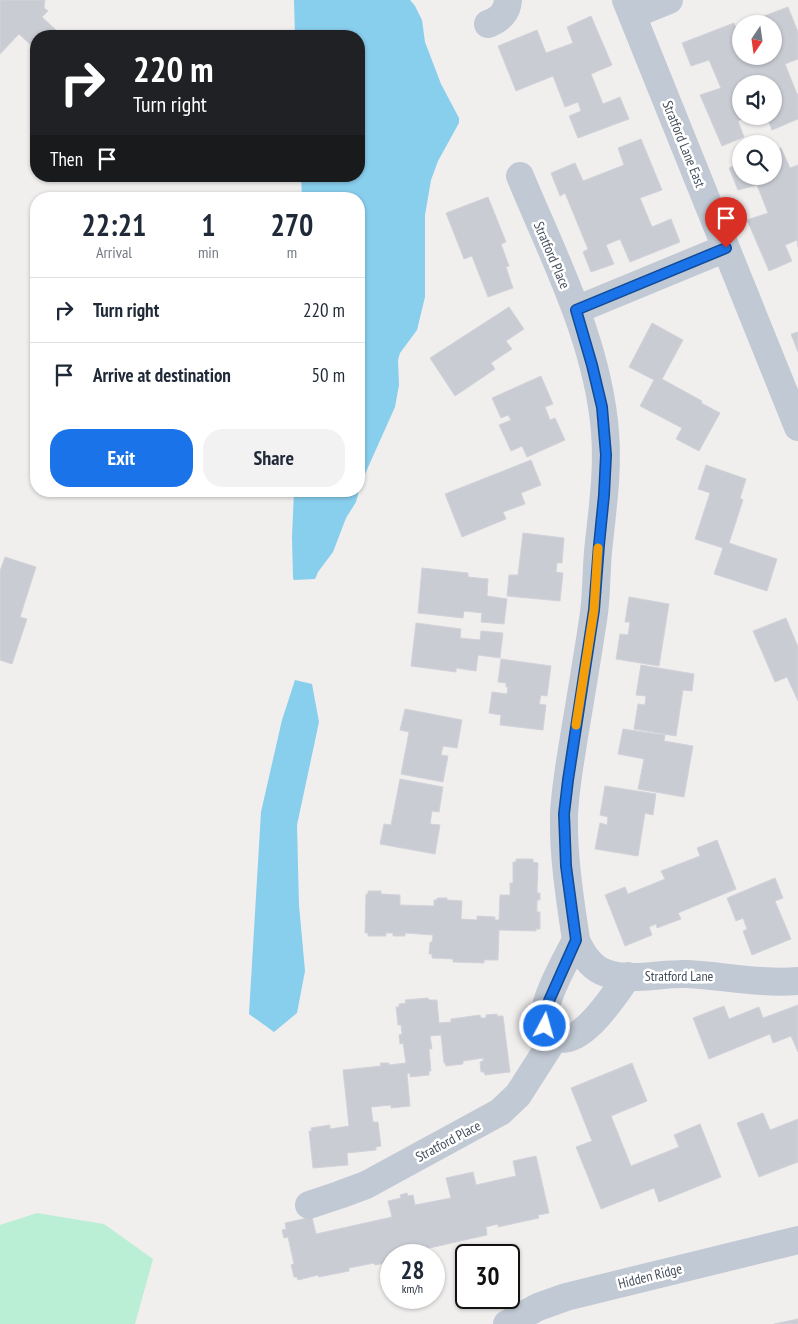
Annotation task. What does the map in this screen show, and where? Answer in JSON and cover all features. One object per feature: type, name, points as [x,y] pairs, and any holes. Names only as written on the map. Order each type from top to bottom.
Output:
[{"type":"street","points":[[488,24],[500,18],[505,12],[508,0]]},
{"type":"street","points":[[629,8],[669,0]]},
{"type":"street","name":"Stratford Lane East","points":[[629,8],[798,427]]},
{"type":"street","name":"Stratford Place","points":[[520,176],[576,310],[599,393],[605,431],[604,495],[594,610],[565,806],[566,866],[576,940]]},
{"type":"street","points":[[576,310],[726,248]]},
{"type":"street","points":[[576,940],[561,971],[545,1012],[545,1026],[555,1037],[566,1039],[572,1037],[592,1022],[628,976]]},
{"type":"street","name":"Stratford Lane","points":[[576,940],[585,956],[598,969],[612,975],[685,974],[761,981],[798,981]]},
{"type":"street","name":"Stratford Place","points":[[310,1205],[339,1196],[366,1184],[500,1112],[518,1095],[555,1037]]},
{"type":"street","name":"Hidden Ridge","points":[[507,1324],[532,1310],[566,1297],[798,1240]]},
{"type":"green space","points":[[37,1213],[104,1224],[153,1259],[135,1324],[0,1324],[0,1225]]},
{"type":"water","points":[[294,0],[410,0],[422,20],[425,42],[441,84],[459,118],[459,123],[438,161],[431,180],[425,215],[425,297],[417,330],[400,353],[398,360],[399,385],[395,407],[365,474],[365,192],[302,192],[301,182],[365,182],[365,30],[295,30]]},
{"type":"water","points":[[294,497],[357,497],[346,518],[333,552],[315,579],[294,580],[292,537]]},
{"type":"water","points":[[295,680],[312,684],[319,722],[297,825],[299,905],[305,971],[297,1013],[274,1032],[249,1014],[261,812],[282,720]]},
{"type":"building","points":[[0,0],[45,0],[44,8],[48,11],[42,17],[56,30],[30,30],[30,44],[19,34],[0,54]]},
{"type":"building","points":[[788,7],[798,32],[798,59],[785,64],[798,94],[798,119],[772,130],[770,125],[782,125],[782,75],[732,75],[732,125],[740,125],[743,135],[732,135],[732,142],[722,146],[700,95],[721,88],[709,60],[691,66],[682,43],[732,24],[732,65],[782,65],[782,15],[767,15]]},
{"type":"building","points":[[591,16],[612,65],[591,74],[603,104],[620,97],[629,119],[578,138],[569,116],[581,111],[578,102],[565,107],[553,76],[516,91],[498,46],[537,30],[546,53],[573,43],[567,27]]},
{"type":"building","points":[[641,139],[662,190],[640,198],[652,227],[671,219],[680,242],[630,262],[620,239],[606,245],[614,264],[591,272],[583,252],[588,249],[565,193],[560,196],[551,173],[575,163],[583,181],[624,165],[618,148]]},
{"type":"building","points":[[782,150],[790,168],[798,165],[798,247],[797,240],[785,245],[792,261],[769,271],[747,220],[768,213],[757,185],[782,185]]},
{"type":"building","points":[[736,185],[757,185],[738,190]]},
{"type":"building","points":[[488,197],[506,242],[501,244],[509,266],[506,267],[513,288],[488,297],[472,256],[464,259],[446,213]]},
{"type":"building","points":[[509,307],[524,329],[506,341],[512,349],[491,363],[495,369],[455,396],[430,358]]},
{"type":"building","points":[[652,323],[683,340],[662,379],[720,413],[699,451],[676,439],[682,428],[640,406],[654,380],[629,367]]},
{"type":"building","points":[[798,332],[798,352],[791,334]]},
{"type":"building","points":[[541,376],[553,404],[545,407],[550,420],[555,418],[565,440],[527,457],[522,446],[511,451],[499,425],[511,420],[508,415],[501,418],[492,398]]},
{"type":"building","points":[[531,460],[541,485],[521,493],[525,504],[503,512],[506,519],[462,537],[445,494]]},
{"type":"building","points":[[706,465],[746,479],[740,498],[743,500],[729,543],[777,559],[767,591],[714,574],[723,548],[695,539],[710,493],[698,489]]},
{"type":"building","points":[[523,533],[564,538],[562,563],[557,563],[556,572],[563,573],[560,601],[507,596],[509,575],[518,575]]},
{"type":"building","points":[[5,557],[36,567],[20,617],[27,619],[12,664],[0,660],[0,571]]},
{"type":"building","points":[[422,568],[468,573],[468,577],[488,579],[487,596],[507,599],[504,624],[481,622],[482,613],[464,611],[463,618],[418,613]]},
{"type":"building","points":[[629,597],[669,604],[659,666],[616,659],[620,634],[628,635],[630,622],[625,622]]},
{"type":"building","points":[[786,618],[798,647],[798,701],[787,677],[775,682],[753,631]]},
{"type":"building","points":[[416,623],[461,629],[460,638],[480,640],[481,631],[503,633],[500,658],[478,655],[476,671],[456,668],[456,672],[411,666]]},
{"type":"building","points":[[501,659],[551,666],[547,696],[541,695],[539,704],[546,705],[543,730],[500,725],[501,715],[489,713],[492,692],[507,694],[508,687],[506,687],[506,683],[498,682]]},
{"type":"building","points":[[641,665],[694,674],[692,691],[683,690],[676,736],[634,729],[638,704],[645,705],[646,696],[636,695]]},
{"type":"building","points":[[405,709],[462,720],[457,748],[443,746],[441,755],[448,756],[443,782],[401,774],[409,732],[400,730]]},
{"type":"building","points":[[623,729],[665,735],[664,741],[693,746],[684,797],[638,789],[644,759],[618,754]]},
{"type":"building","points":[[400,779],[443,787],[439,812],[432,811],[430,824],[440,825],[435,854],[380,844],[384,824],[391,825]]},
{"type":"building","points":[[605,786],[656,794],[653,815],[645,813],[638,856],[595,849],[600,823],[607,825],[608,817],[600,815]]},
{"type":"building","points":[[717,840],[736,889],[678,913],[681,919],[657,928],[656,924],[649,927],[652,935],[625,946],[605,895],[625,887],[628,894],[665,879],[661,871],[700,856],[697,848]]},
{"type":"building","points":[[516,859],[533,859],[533,862],[538,863],[537,893],[540,893],[540,900],[537,900],[537,912],[540,912],[540,929],[536,929],[536,931],[499,930],[498,960],[484,960],[484,963],[453,962],[453,959],[432,958],[432,954],[429,954],[433,935],[405,933],[405,936],[393,936],[393,933],[386,933],[386,936],[368,936],[368,933],[365,933],[366,894],[368,894],[368,891],[381,891],[381,894],[400,895],[400,905],[434,906],[434,900],[437,900],[437,898],[462,901],[461,919],[477,920],[477,916],[495,917],[495,920],[499,920],[500,895],[510,895],[510,883],[513,883],[513,862],[516,862]]},
{"type":"building","points":[[775,878],[783,898],[775,901],[791,939],[752,955],[743,931],[747,929],[743,918],[736,921],[727,898]]},
{"type":"building","points":[[428,998],[429,1000],[437,1000],[439,1023],[451,1022],[451,1019],[480,1015],[481,1018],[486,1018],[486,1015],[497,1014],[497,1016],[503,1016],[510,1072],[485,1075],[484,1072],[481,1072],[480,1062],[483,1061],[483,1058],[463,1061],[463,1064],[446,1066],[441,1035],[430,1036],[432,1049],[429,1049],[431,1071],[429,1071],[429,1075],[410,1077],[410,1073],[407,1074],[410,1106],[391,1108],[391,1105],[371,1107],[373,1122],[378,1122],[381,1146],[376,1147],[376,1150],[347,1153],[348,1165],[313,1168],[309,1131],[312,1131],[311,1128],[330,1125],[330,1129],[349,1126],[343,1070],[381,1066],[380,1063],[389,1063],[389,1065],[406,1063],[403,1043],[400,1044],[399,1035],[402,1034],[401,1025],[398,1025],[396,1007],[399,1007],[399,1004],[406,1003],[405,1000]]},
{"type":"building","points":[[798,1005],[798,1052],[791,1036],[773,1043],[770,1034],[709,1059],[693,1018],[724,1006],[729,1019],[759,1007],[763,1018]]},
{"type":"building","points":[[632,1063],[647,1101],[611,1116],[631,1166],[679,1147],[674,1135],[700,1124],[721,1177],[659,1202],[654,1188],[601,1209],[576,1147],[592,1141],[571,1088]]},
{"type":"building","points":[[763,1113],[770,1130],[798,1119],[798,1162],[759,1177],[737,1123]]},
{"type":"building","points":[[536,1156],[549,1213],[538,1215],[539,1218],[498,1227],[498,1224],[486,1227],[487,1235],[445,1244],[380,1244],[380,1264],[375,1265],[374,1263],[349,1268],[349,1271],[319,1277],[318,1275],[298,1280],[297,1277],[294,1277],[291,1265],[294,1264],[288,1237],[284,1238],[282,1230],[286,1229],[285,1223],[312,1217],[316,1234],[392,1217],[388,1201],[401,1198],[400,1195],[407,1193],[408,1196],[413,1195],[415,1205],[451,1198],[446,1178],[473,1172],[476,1185],[516,1176],[513,1161]]},
{"type":"building","points":[[798,1319],[798,1324],[774,1324]]},
{"type":"slow traffic","points":[[576,725],[594,610],[598,548]]},
{"type":"route","points":[[545,1026],[544,1017],[548,1003],[576,940],[566,866],[564,814],[594,610],[606,455],[602,407],[576,310],[726,248]]}]
